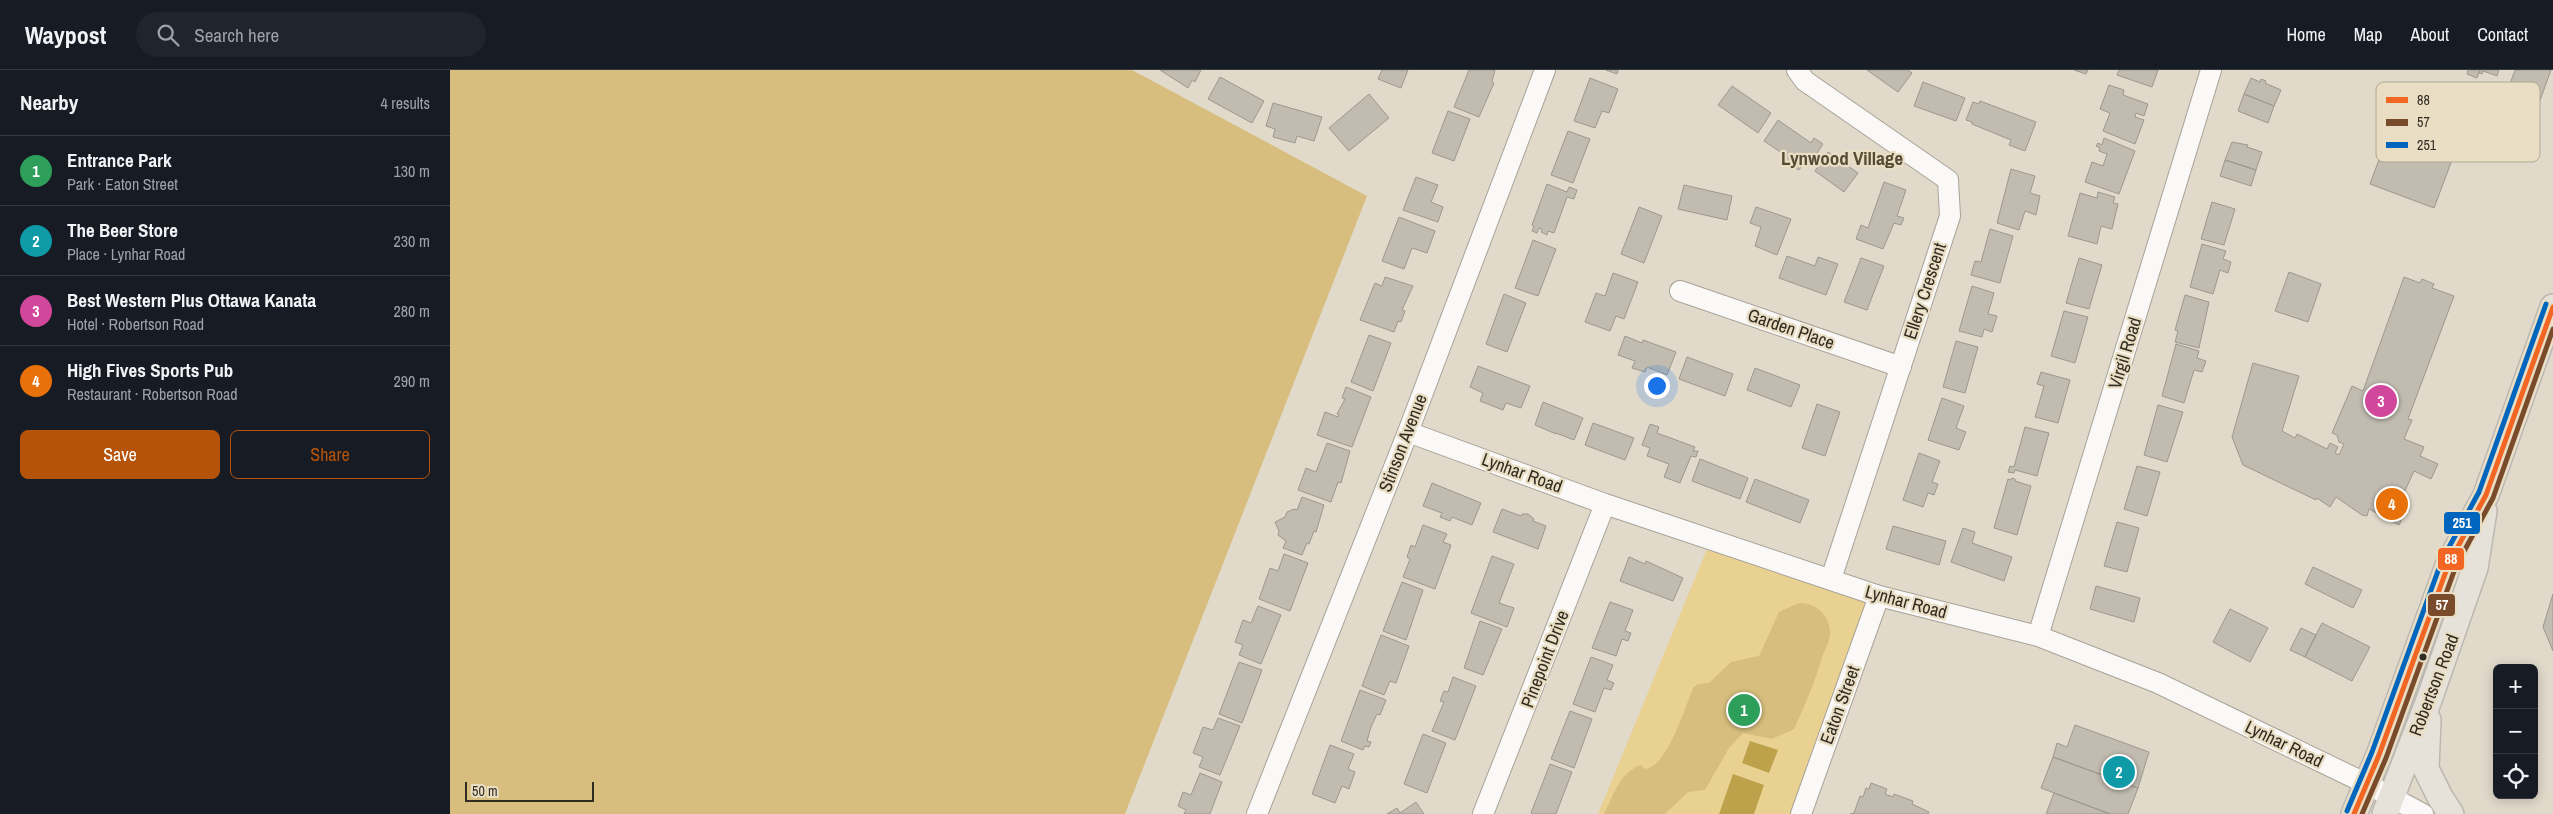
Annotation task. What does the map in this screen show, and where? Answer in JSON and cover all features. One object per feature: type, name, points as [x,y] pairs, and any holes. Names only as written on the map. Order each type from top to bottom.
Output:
[{"type":"main road","name":"Robertson Road","points":[[2354,814],[2367,784],[2449,563],[2486,495],[2553,307]]},
{"type":"main road","name":"Robertson Road","points":[[2389,806],[2429,700],[2475,568],[2486,495]]},
{"type":"main road","points":[[2429,700],[2426,769],[2440,798],[2452,814]]},
{"type":"street","name":"Stinson Avenue","points":[[1257,814],[1408,432],[1545,70]]},
{"type":"street","name":"Ellery Crescent","points":[[1797,70],[1805,80],[1948,180],[1950,216],[1831,579]]},
{"type":"street","name":"Virgil Road","points":[[2038,636],[2211,70]]},
{"type":"street","name":"Garden Place","points":[[1680,291],[1901,367]]},
{"type":"street","name":"Lynhar Road","points":[[1408,432],[1605,504],[1879,596],[2038,636],[2158,683],[2367,784],[2389,806],[2423,814]]},
{"type":"street","name":"Pinepoint Drive","points":[[1484,814],[1605,504]]},
{"type":"street","name":"Eaton Street","points":[[1801,814],[1879,596]]},
{"type":"shaded area","points":[[450,70],[1132,70],[1367,196],[1125,814],[450,814]]},
{"type":"shaded area","points":[[1709,544],[1884,606],[1810,814],[1598,814]]},
{"type":"shaded area","points":[[1799,603],[1812,605],[1822,612],[1828,622],[1830,635],[1813,684],[1794,729],[1772,739],[1743,733],[1729,748],[1705,790],[1688,792],[1665,814],[1604,814],[1618,785],[1628,773],[1641,765],[1645,769],[1653,766],[1661,758],[1668,748],[1680,722],[1693,688],[1698,684],[1709,683],[1731,662],[1759,656],[1779,612]]},
{"type":"shaded area","points":[[1750,741],[1778,750],[1769,773],[1742,763]]},
{"type":"shaded area","points":[[1733,774],[1764,785],[1754,814],[1719,814]]},
{"type":"building","points":[[1160,70],[1201,70],[1195,82],[1192,80],[1188,88]]},
{"type":"building","points":[[1382,70],[1408,70],[1401,88],[1378,79]]},
{"type":"building","points":[[1469,70],[1495,70],[1492,81],[1494,83],[1479,117],[1454,107]]},
{"type":"building","points":[[1606,70],[1618,70],[1617,74]]},
{"type":"building","points":[[1867,70],[1908,70],[1912,73],[1898,92]]},
{"type":"building","points":[[2074,70],[2088,70],[2086,74]]},
{"type":"building","points":[[2119,70],[2158,70],[2152,87],[2117,75]]},
{"type":"building","points":[[2468,70],[2480,70],[2477,78],[2467,74]]},
{"type":"building","points":[[2480,70],[2499,70],[2497,76],[2483,71],[2482,74],[2479,73]]},
{"type":"building","points":[[2515,70],[2551,70],[2540,100],[2540,82],[2511,82]]},
{"type":"building","points":[[1220,77],[1264,101],[1252,123],[1208,99]]},
{"type":"building","points":[[1590,78],[1618,89],[1609,113],[1602,111],[1595,128],[1574,121]]},
{"type":"building","points":[[2251,78],[2260,82],[2261,79],[2266,81],[2265,83],[2281,90],[2274,106],[2244,94]]},
{"type":"building","points":[[1923,82],[1965,98],[1956,121],[1914,106]]},
{"type":"building","points":[[2109,85],[2124,90],[2123,95],[2148,104],[2144,116],[2136,113],[2135,117],[2144,120],[2135,144],[2103,131],[2110,113],[2100,109]]},
{"type":"building","points":[[1732,86],[1771,113],[1758,133],[1718,105]]},
{"type":"building","points":[[1369,94],[1389,118],[1349,151],[1329,128]]},
{"type":"building","points":[[2244,94],[2274,106],[2268,123],[2238,111]]},
{"type":"building","points":[[1980,101],[2036,122],[2025,151],[2009,145],[2011,140],[1966,120],[1973,102],[1979,104]]},
{"type":"building","points":[[1273,103],[1322,117],[1314,141],[1297,136],[1295,143],[1273,137],[1275,129],[1266,126]]},
{"type":"building","points":[[1448,111],[1470,119],[1454,161],[1432,153]]},
{"type":"building","points":[[1778,120],[1811,143],[1814,138],[1823,144],[1812,161],[1807,158],[1799,170],[1783,159],[1785,155],[1764,141]]},
{"type":"building","points":[[1568,131],[1590,139],[1573,183],[1551,175]]},
{"type":"building","points":[[2104,138],[2135,151],[2119,194],[2085,182],[2092,162],[2103,166],[2107,154],[2099,151],[2100,148],[2096,146],[2098,143],[2102,145]]},
{"type":"building","points":[[2232,142],[2248,145],[2247,147],[2262,152],[2256,170],[2225,160]]},
{"type":"building","points":[[1828,152],[1858,173],[1844,192],[1815,171]]},
{"type":"building","points":[[2225,160],[2256,170],[2251,186],[2220,176]]},
{"type":"building","points":[[2378,162],[2451,162],[2434,208],[2370,184]]},
{"type":"building","points":[[2011,169],[2035,176],[2030,193],[2040,196],[2036,215],[2025,211],[2019,230],[1997,223]]},
{"type":"building","points":[[1416,177],[1438,185],[1431,202],[1443,207],[1438,222],[1403,210]]},
{"type":"building","points":[[1884,182],[1906,190],[1897,216],[1904,218],[1901,225],[1894,223],[1883,249],[1856,239],[1861,225],[1868,228]]},
{"type":"building","points":[[1547,184],[1567,192],[1569,187],[1577,190],[1574,199],[1567,197],[1554,233],[1548,231],[1547,235],[1541,232],[1542,229],[1539,228],[1537,233],[1532,231],[1534,226],[1532,225]]},
{"type":"building","points":[[1684,185],[1732,196],[1727,220],[1678,209]]},
{"type":"building","points":[[2098,192],[2115,197],[2113,203],[2118,204],[2112,229],[2101,226],[2097,244],[2068,236],[2080,193],[2097,198]]},
{"type":"building","points":[[2212,202],[2235,209],[2224,245],[2201,239]]},
{"type":"building","points":[[1639,207],[1662,216],[1644,263],[1621,254]]},
{"type":"building","points":[[1756,207],[1791,219],[1777,255],[1755,246],[1761,227],[1750,223]]},
{"type":"building","points":[[1399,217],[1435,231],[1427,253],[1412,248],[1404,269],[1382,261]]},
{"type":"building","points":[[1990,229],[2013,236],[2000,283],[1971,275],[1975,261],[1981,262]]},
{"type":"building","points":[[1533,240],[1556,249],[1538,296],[1515,288]]},
{"type":"building","points":[[2202,244],[2226,251],[2223,259],[2231,262],[2228,273],[2220,270],[2213,294],[2190,287]]},
{"type":"building","points":[[1787,256],[1815,266],[1818,257],[1838,264],[1826,295],[1779,278]]},
{"type":"building","points":[[1861,258],[1884,266],[1867,310],[1844,302]]},
{"type":"building","points":[[2079,258],[2102,265],[2089,309],[2066,303]]},
{"type":"building","points":[[2289,272],[2321,284],[2308,322],[2275,311]]},
{"type":"building","points":[[1613,273],[1638,282],[1624,319],[1616,316],[1610,331],[1585,322],[1596,293],[1605,296]]},
{"type":"building","points":[[1385,277],[1413,286],[1402,310],[1405,311],[1401,322],[1398,321],[1394,332],[1360,320],[1375,283],[1382,286]]},
{"type":"building","points":[[2404,277],[2420,283],[2422,279],[2434,284],[2432,288],[2454,296],[2408,419],[2412,420],[2404,439],[2424,447],[2420,456],[2438,464],[2431,479],[2414,471],[2393,517],[2401,521],[2399,525],[2369,509],[2367,516],[2362,515],[2336,497],[2330,507],[2317,498],[2316,500],[2243,465],[2232,437],[2253,363],[2299,376],[2282,431],[2295,438],[2297,434],[2327,449],[2330,443],[2338,447],[2335,453],[2339,455],[2344,444],[2339,442],[2337,435],[2332,433],[2352,386],[2363,391]]},
{"type":"building","points":[[1972,286],[1994,293],[1988,314],[1997,316],[1992,332],[1984,329],[1982,337],[1959,331]]},
{"type":"building","points":[[1504,294],[1526,303],[1507,352],[1486,344]]},
{"type":"building","points":[[2185,295],[2209,302],[2199,348],[2175,342],[2178,331],[2175,330]]},
{"type":"building","points":[[2064,311],[2088,317],[2075,363],[2051,356]]},
{"type":"building","points":[[1369,335],[1391,343],[1373,391],[1351,382]]},
{"type":"building","points":[[1625,336],[1642,343],[1643,340],[1676,352],[1667,375],[1647,367],[1645,372],[1632,368],[1635,361],[1618,355]]},
{"type":"building","points":[[1956,341],[1978,347],[1965,393],[1943,387]]},
{"type":"building","points":[[2176,344],[2199,351],[2197,358],[2206,361],[2202,372],[2194,370],[2184,403],[2162,396]]},
{"type":"building","points":[[1687,357],[1733,374],[1725,396],[1679,379]]},
{"type":"building","points":[[1478,366],[1530,386],[1521,408],[1506,403],[1503,410],[1480,401],[1483,393],[1470,387]]},
{"type":"building","points":[[1755,368],[1800,385],[1791,407],[1747,390]]},
{"type":"building","points":[[2041,372],[2070,380],[2058,423],[2035,417],[2044,386],[2037,384]]},
{"type":"building","points":[[1346,387],[1371,397],[1352,447],[1317,435],[1325,412],[1338,417],[1339,415],[1337,414],[1345,399],[1342,398]]},
{"type":"building","points":[[1942,398],[1964,406],[1956,428],[1966,432],[1959,450],[1928,440]]},
{"type":"building","points":[[1543,402],[1583,418],[1574,440],[1535,425]]},
{"type":"building","points":[[1817,404],[1840,412],[1825,456],[1802,448]]},
{"type":"building","points":[[2158,405],[2183,412],[2167,462],[2144,455]]},
{"type":"building","points":[[1593,423],[1634,438],[1625,460],[1585,445]]},
{"type":"building","points":[[1650,424],[1659,427],[1657,433],[1695,447],[1693,451],[1698,451],[1696,457],[1691,456],[1680,483],[1664,477],[1669,464],[1647,456],[1650,448],[1642,445]]},
{"type":"building","points":[[2025,427],[2049,433],[2037,476],[2015,470],[2014,473],[2008,472],[2010,466],[2014,467]]},
{"type":"building","points":[[1327,443],[1350,451],[1341,483],[1338,482],[1331,502],[1298,490],[1306,468],[1316,472]]},
{"type":"building","points":[[1919,453],[1940,461],[1932,482],[1938,484],[1934,495],[1928,493],[1923,507],[1903,500]]},
{"type":"building","points":[[1700,459],[1748,478],[1740,499],[1692,481]]},
{"type":"building","points":[[2137,466],[2160,472],[2147,516],[2124,509]]},
{"type":"building","points":[[2012,478],[2015,481],[2031,486],[2017,535],[1994,528],[2008,479],[2011,480]]},
{"type":"building","points":[[1755,479],[1809,500],[1800,523],[1746,502]]},
{"type":"building","points":[[1432,483],[1481,503],[1472,525],[1452,517],[1450,521],[1440,517],[1442,513],[1423,506]]},
{"type":"building","points":[[1302,497],[1324,505],[1316,532],[1314,531],[1302,555],[1283,548],[1286,541],[1278,535],[1279,531],[1275,522],[1285,517],[1287,512],[1294,509],[1297,510]]},
{"type":"building","points":[[1502,509],[1521,516],[1522,514],[1528,514],[1534,519],[1533,521],[1546,526],[1538,549],[1493,532]]},
{"type":"building","points":[[2117,522],[2139,528],[2127,572],[2104,566]]},
{"type":"building","points":[[1423,525],[1447,534],[1443,542],[1451,545],[1435,589],[1403,577],[1410,559],[1407,557],[1411,545],[1415,547]]},
{"type":"building","points":[[1893,526],[1946,541],[1939,565],[1886,549]]},
{"type":"building","points":[[1963,528],[1975,532],[1972,543],[2012,557],[2004,581],[1951,562]]},
{"type":"building","points":[[1284,554],[1308,563],[1290,611],[1259,599],[1270,568],[1278,571]]},
{"type":"building","points":[[1492,556],[1514,564],[1499,603],[1514,608],[1507,627],[1471,613]]},
{"type":"building","points":[[1629,557],[1645,564],[1646,561],[1683,578],[1673,601],[1620,581]]},
{"type":"building","points":[[2313,567],[2362,590],[2353,608],[2305,584]]},
{"type":"building","points":[[1402,582],[1423,590],[1406,640],[1383,631]]},
{"type":"building","points":[[2096,586],[2140,598],[2134,622],[2090,609]]},
{"type":"building","points":[[2553,594],[2553,651],[2543,627]]},
{"type":"building","points":[[1610,602],[1633,610],[1625,631],[1631,633],[1628,641],[1622,639],[1616,656],[1592,648]]},
{"type":"building","points":[[1258,606],[1281,615],[1261,664],[1239,655],[1243,645],[1235,642],[1243,620],[1251,623]]},
{"type":"building","points":[[2230,609],[2268,628],[2250,662],[2213,642]]},
{"type":"building","points":[[1480,621],[1502,629],[1483,675],[1464,668]]},
{"type":"building","points":[[2322,623],[2370,647],[2352,681],[2305,657]]},
{"type":"building","points":[[2301,628],[2316,635],[2305,657],[2290,650]]},
{"type":"building","points":[[1381,635],[1409,646],[1396,683],[1390,681],[1384,695],[1362,686]]},
{"type":"building","points":[[1591,657],[1613,665],[1607,680],[1614,683],[1611,690],[1604,688],[1595,712],[1573,704]]},
{"type":"building","points":[[1239,662],[1262,670],[1242,723],[1219,714]]},
{"type":"building","points":[[1453,677],[1476,686],[1455,740],[1432,731],[1444,702],[1440,701],[1444,691],[1448,692]]},
{"type":"building","points":[[1360,690],[1386,700],[1380,715],[1377,714],[1371,727],[1367,741],[1371,742],[1369,747],[1365,746],[1363,750],[1341,741]]},
{"type":"building","points":[[1570,711],[1592,719],[1574,768],[1551,759]]},
{"type":"building","points":[[1218,718],[1240,726],[1220,775],[1199,767],[1203,757],[1193,753],[1203,727],[1213,730]]},
{"type":"building","points":[[2075,725],[2149,752],[2138,788],[2053,757],[2057,743],[2067,747]]},
{"type":"building","points":[[1423,734],[1446,743],[1427,793],[1404,784]]},
{"type":"building","points":[[1330,745],[1354,754],[1348,769],[1355,772],[1349,789],[1342,786],[1335,803],[1312,794]]},
{"type":"building","points":[[2053,757],[2138,788],[2128,814],[2110,814],[2041,788]]},
{"type":"building","points":[[1550,764],[1572,772],[1556,814],[1533,814],[1531,813]]},
{"type":"building","points":[[1200,773],[1222,782],[1210,814],[1184,814],[1186,810],[1178,806],[1183,792],[1191,795]]},
{"type":"building","points":[[1871,783],[1887,789],[1885,794],[1893,797],[1894,794],[1913,801],[1912,804],[1929,812],[1928,814],[1850,814],[1854,813],[1860,796],[1863,797],[1866,788],[1869,789]]},
{"type":"building","points":[[2054,793],[2110,814],[2046,814]]},
{"type":"building","points":[[1416,802],[1424,814],[1387,814],[1397,808],[1400,813]]},
{"type":"transit line","name":"251","points":[[2347,811],[2372,752],[2442,560],[2479,492],[2546,304]]},
{"type":"transit line","name":"88","points":[[2354,814],[2379,755],[2449,563],[2486,495],[2553,307]]},
{"type":"transit line","name":"57","points":[[2362,814],[2386,758],[2456,566],[2493,498],[2553,329]]},
{"type":"place","name":"Best Western Plus Ottawa Kanata","points":[[2381,401]]},
{"type":"place","name":"High Fives Sports Pub","points":[[2392,504]]},
{"type":"place","name":"Entrance Park","points":[[1744,710]]},
{"type":"place","name":"The Beer Store","points":[[2119,772]]},
{"type":"district","name":"Lynwood Village","points":[[1842,158]]}]
